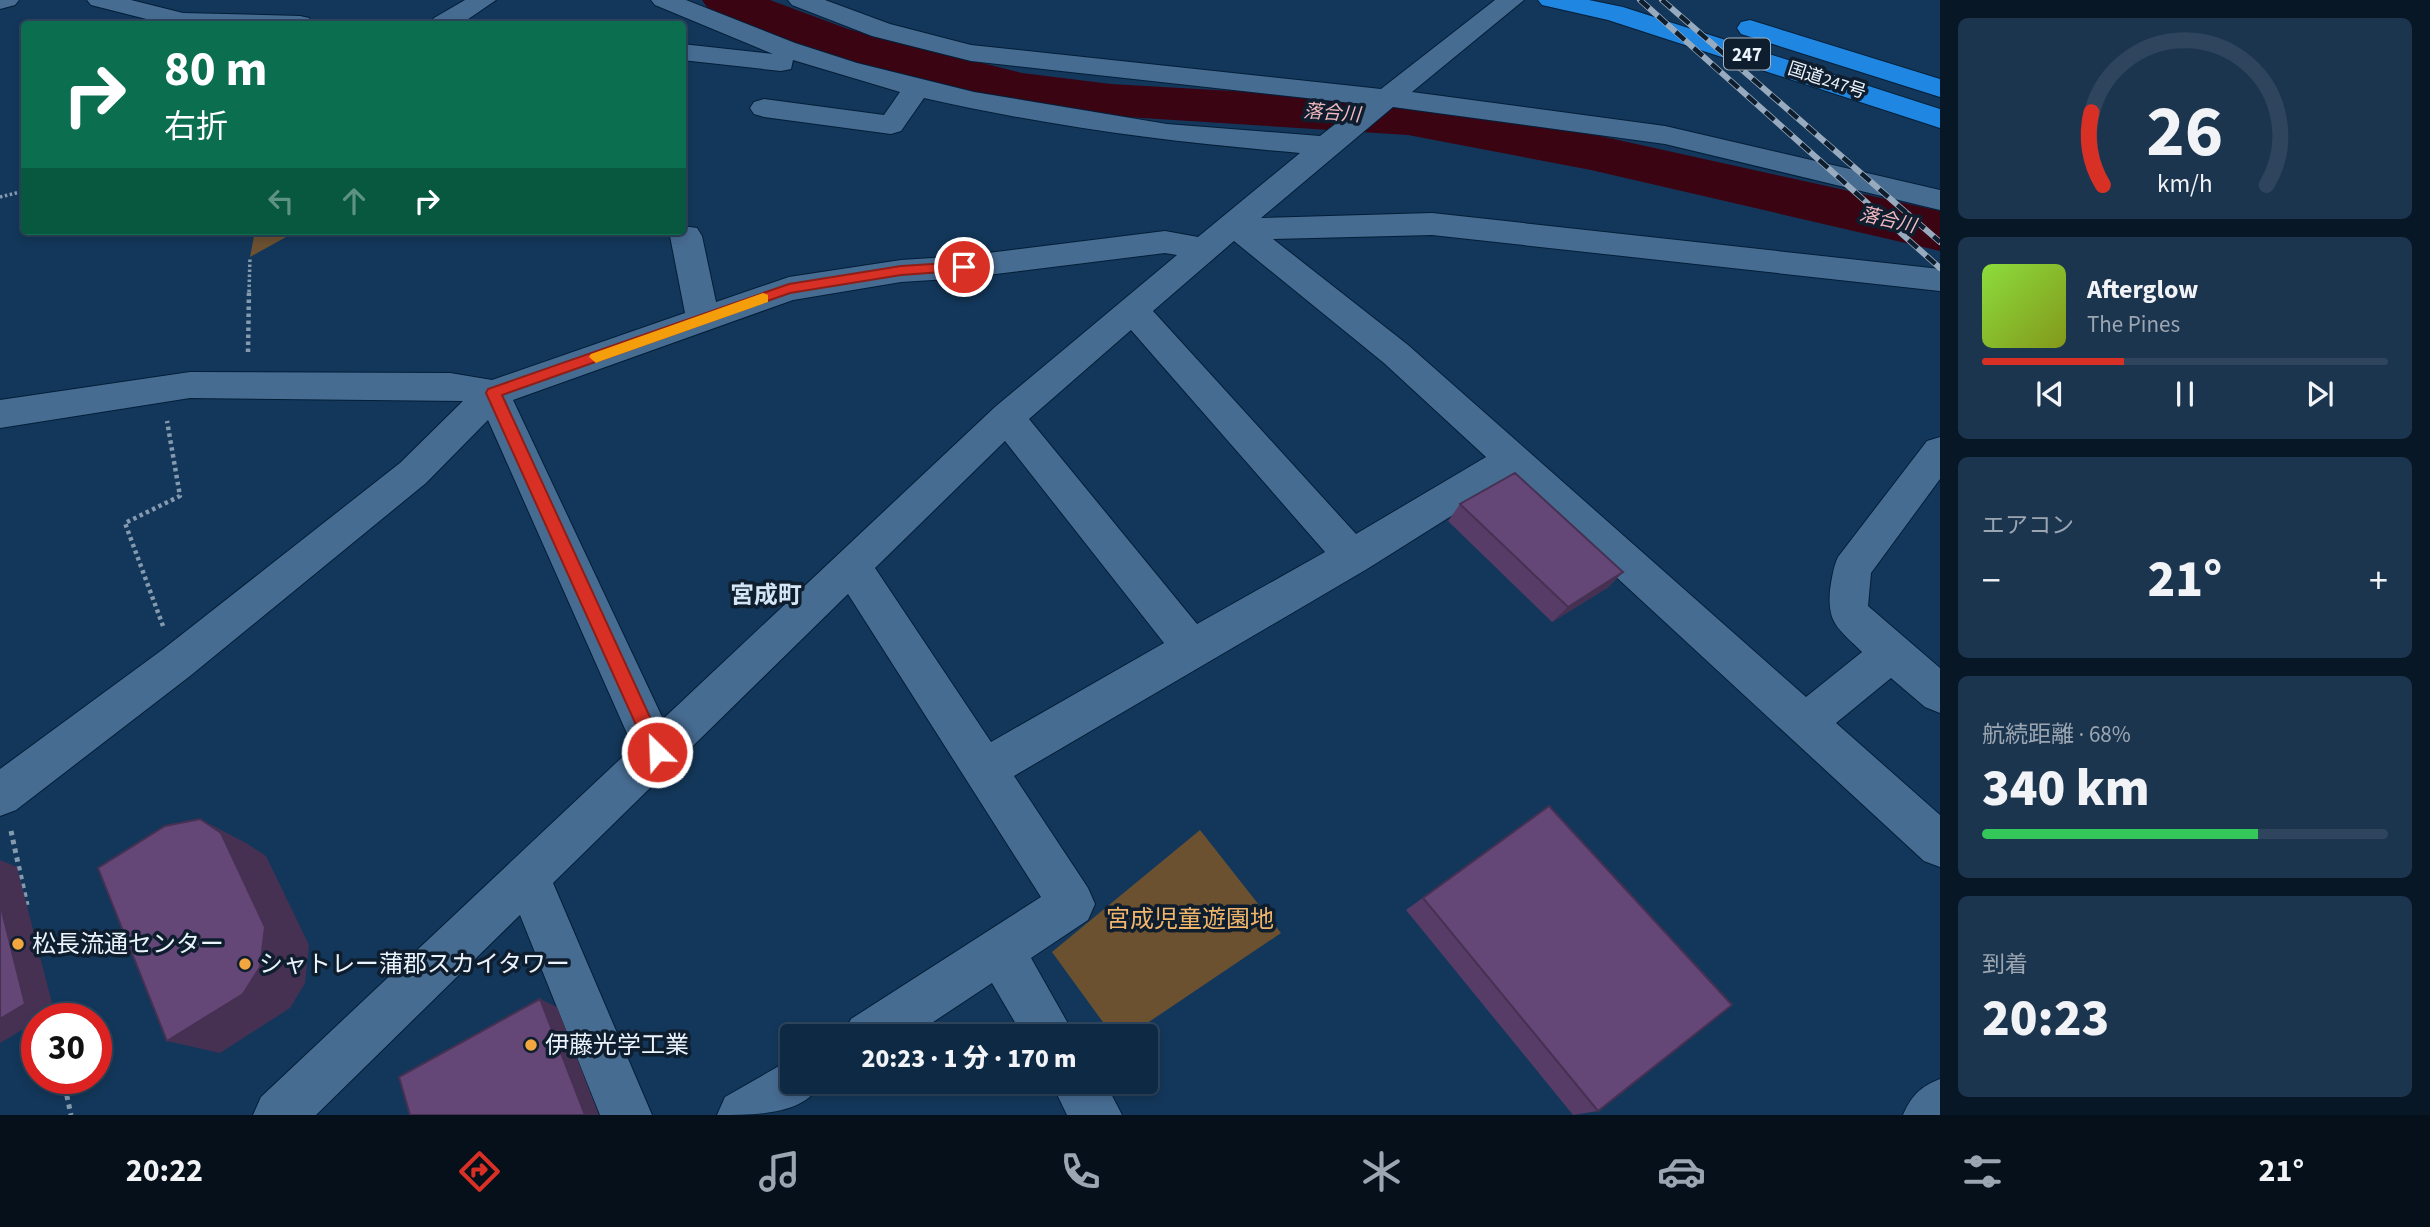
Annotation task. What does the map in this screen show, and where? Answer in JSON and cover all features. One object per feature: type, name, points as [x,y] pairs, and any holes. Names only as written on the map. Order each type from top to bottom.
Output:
[{"type":"highway","name":"国道247号","points":[[1551,0],[1614,13],[1940,119]]},
{"type":"highway","name":"国道247号","points":[[1725,21],[1940,88]]},
{"type":"street","points":[[0,2],[6,0]]},
{"type":"street","points":[[100,0],[183,21]]},
{"type":"street","points":[[448,21],[483,0]]},
{"type":"street","points":[[644,0],[673,11],[695,13]]},
{"type":"street","points":[[664,0],[786,52],[850,72],[957,97],[1167,133],[1326,146]]},
{"type":"street","points":[[801,0],[881,30],[971,53],[1665,135],[1940,200]]},
{"type":"street","points":[[279,1115],[1007,417],[1326,146],[1511,0]]},
{"type":"street","points":[[686,52],[850,72]]},
{"type":"street","points":[[764,108],[891,125],[918,87]]},
{"type":"street","points":[[1233,224],[1267,229],[1432,225],[1617,242],[1940,280]]},
{"type":"street","points":[[1233,224],[1396,354],[1940,845]]},
{"type":"street","points":[[686,236],[703,320]]},
{"type":"street","points":[[2,794],[176,663],[413,473],[493,393],[789,289],[901,271],[964,267],[1165,242],[1203,249]]},
{"type":"street","points":[[1133,310],[1353,557]]},
{"type":"street","points":[[0,414],[190,386],[450,386],[493,393]]},
{"type":"street","points":[[493,393],[657,752]]},
{"type":"street","points":[[1007,417],[1190,646]]},
{"type":"street","points":[[1940,450],[1852,569],[1848,612],[1940,694]]},
{"type":"street","points":[[986,769],[1190,646],[1353,557],[1512,460]]},
{"type":"street","points":[[852,567],[1072,904],[887,1024]]},
{"type":"street","points":[[1804,724],[1891,653]]},
{"type":"street","points":[[528,877],[626,1115]]},
{"type":"street","points":[[1001,952],[1043,1024]]},
{"type":"street","points":[[743,1115],[780,1092]]},
{"type":"street","points":[[1083,1094],[1096,1115]]},
{"type":"street","points":[[1929,1115],[1940,1104]]},
{"type":"path","points":[[0,197],[21,192]]},
{"type":"path","points":[[247,388],[250,257]]},
{"type":"path","points":[[176,663],[125,523],[180,496],[167,420],[194,411],[190,386]]},
{"type":"path","points":[[2,794],[28,912]]},
{"type":"path","points":[[66,1094],[71,1115]]},
{"type":"green space","points":[[254,235],[290,235],[250,257]]},
{"type":"green space","name":"宮成児童遊園地","points":[[1200,830],[1281,933],[1146,1024],[1104,1024],[1052,952]]},
{"type":"building","points":[[1515,473],[1623,572],[1568,607],[1460,504]]},
{"type":"building","points":[[1549,806],[1732,1005],[1598,1111],[1423,898]]},
{"type":"building","points":[[200,819],[221,833],[265,927],[260,967],[243,994],[167,1041],[98,868],[165,826]]},
{"type":"building","points":[[0,903],[25,1003],[0,1019]]},
{"type":"building","name":"伊藤光学工業","points":[[540,999],[585,1115],[410,1115],[399,1077]]},
{"type":"waterway","name":"落合川","points":[[726,0],[830,40],[1022,89],[1111,100],[1408,118],[1591,152],[1940,231]]},
{"type":"railway","points":[[1640,0],[1940,268]]},
{"type":"railway","points":[[1662,0],[1940,242]]},
{"type":"slow traffic","points":[[596,357],[763,298]]},
{"type":"place","name":"松長流通センター","points":[[18,944]]},
{"type":"place","name":"シャトレー蒲郡スカイタワー","points":[[245,964]]},
{"type":"place","name":"伊藤光学工業","points":[[531,1045]]},
{"type":"district","name":"宮成町","points":[[766,595]]},
{"type":"route","points":[[657,752],[493,393],[789,289],[901,271],[964,267]]}]
